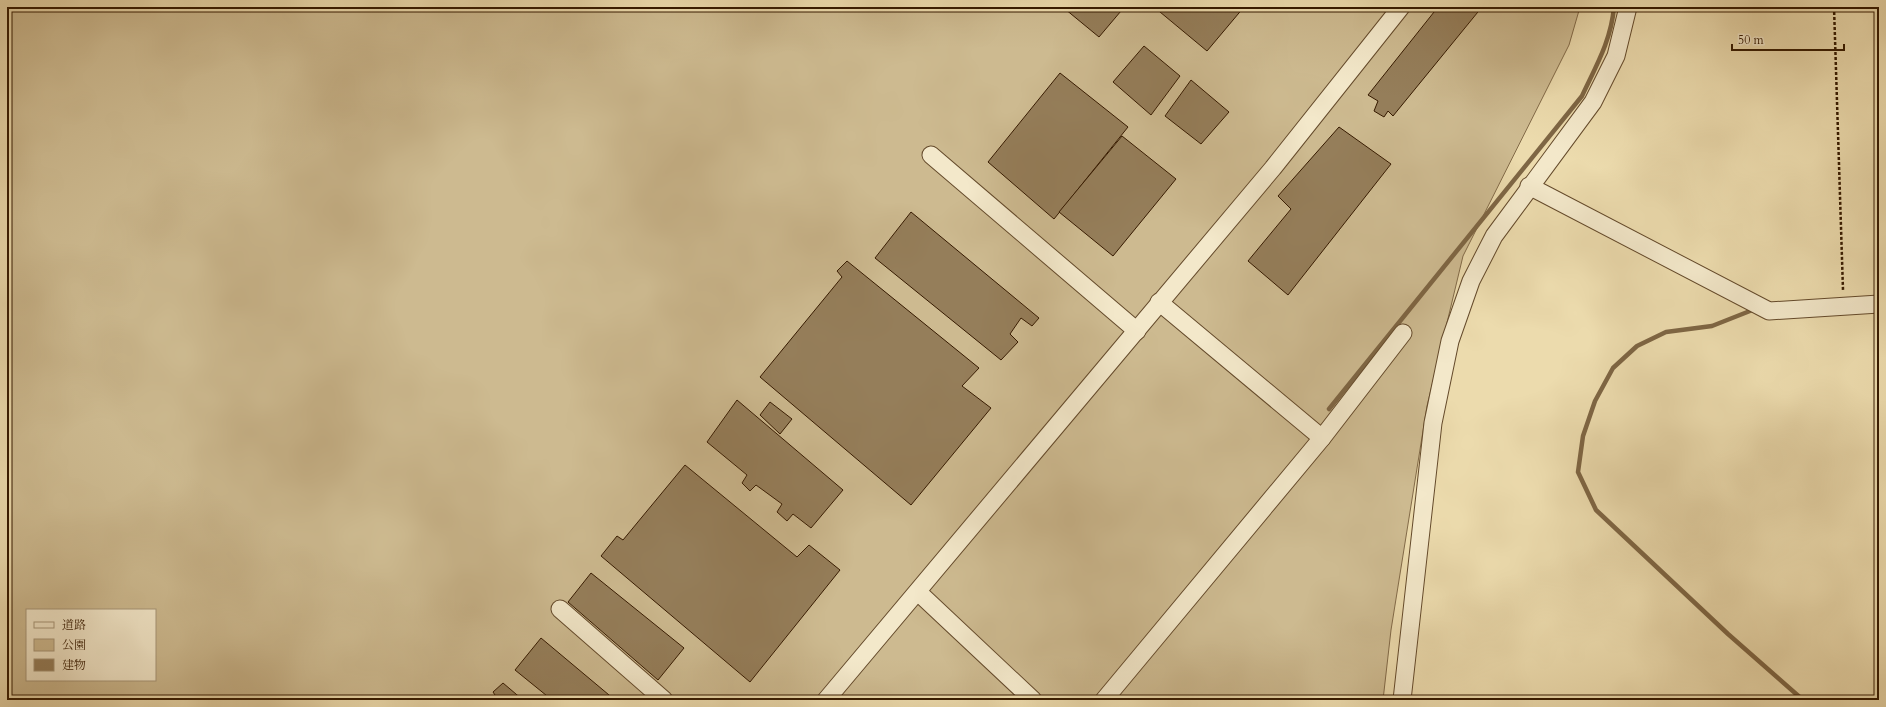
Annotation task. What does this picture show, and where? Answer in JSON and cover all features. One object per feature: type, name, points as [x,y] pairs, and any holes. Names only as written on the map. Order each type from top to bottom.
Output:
[{"type":"street","points":[[826,700],[1273,168],[1401,7]]},
{"type":"street","points":[[1402,700],[1433,423],[1450,341],[1471,282],[1494,236],[1529,186],[1593,102],[1616,56],[1628,7]]},
{"type":"street","points":[[931,154],[1137,331]]},
{"type":"street","points":[[1529,186],[1769,311],[1879,304]]},
{"type":"street","points":[[1159,302],[1322,438]]},
{"type":"street","points":[[1104,700],[1322,438],[1403,333]]},
{"type":"street","points":[[918,592],[1034,700]]},
{"type":"street","points":[[560,609],[664,700]]},
{"type":"path","points":[[1834,7],[1843,307]]},
{"type":"green space","points":[[7,7],[1580,7],[1569,45],[1463,256],[1427,406],[1391,630],[1383,700],[7,700]]},
{"type":"building","points":[[1066,7],[1116,7],[1121,11],[1099,37],[1065,9]]},
{"type":"building","points":[[1154,7],[1244,7],[1207,51]]},
{"type":"building","points":[[1438,7],[1482,7],[1393,116],[1388,111],[1384,117],[1374,111],[1378,101],[1368,95]]},
{"type":"building","points":[[1144,46],[1180,76],[1151,115],[1113,82]]},
{"type":"building","points":[[1060,73],[1128,127],[1054,219],[988,162]]},
{"type":"building","points":[[1191,80],[1229,112],[1201,144],[1165,116]]},
{"type":"building","points":[[1339,127],[1391,164],[1288,295],[1248,261],[1291,209],[1278,196]]},
{"type":"building","points":[[1122,136],[1176,179],[1113,256],[1059,212]]},
{"type":"building","points":[[911,212],[1039,318],[1032,326],[1021,318],[1010,334],[1018,342],[1001,360],[875,258]]},
{"type":"building","points":[[847,261],[979,368],[962,386],[991,408],[911,505],[760,377],[842,277],[837,271]]},
{"type":"building","points":[[737,400],[843,490],[811,528],[793,514],[787,521],[777,512],[782,504],[756,485],[750,491],[742,483],[747,475],[707,442]]},
{"type":"building","points":[[770,402],[792,419],[780,434],[760,415]]},
{"type":"building","points":[[685,465],[797,557],[809,545],[840,570],[750,682],[601,556],[617,536],[623,540]]},
{"type":"building","points":[[591,573],[684,648],[658,680],[568,602]]},
{"type":"building","points":[[541,638],[615,700],[552,700],[515,670]]},
{"type":"building","points":[[503,683],[523,700],[496,700],[497,698],[493,692]]},
{"type":"waterway","points":[[1329,409],[1582,96],[1610,31],[1614,7]]},
{"type":"waterway","points":[[1755,309],[1712,326],[1666,332],[1637,346],[1613,368],[1595,401],[1583,436],[1578,472],[1596,510],[1728,634],[1803,700]]}]
